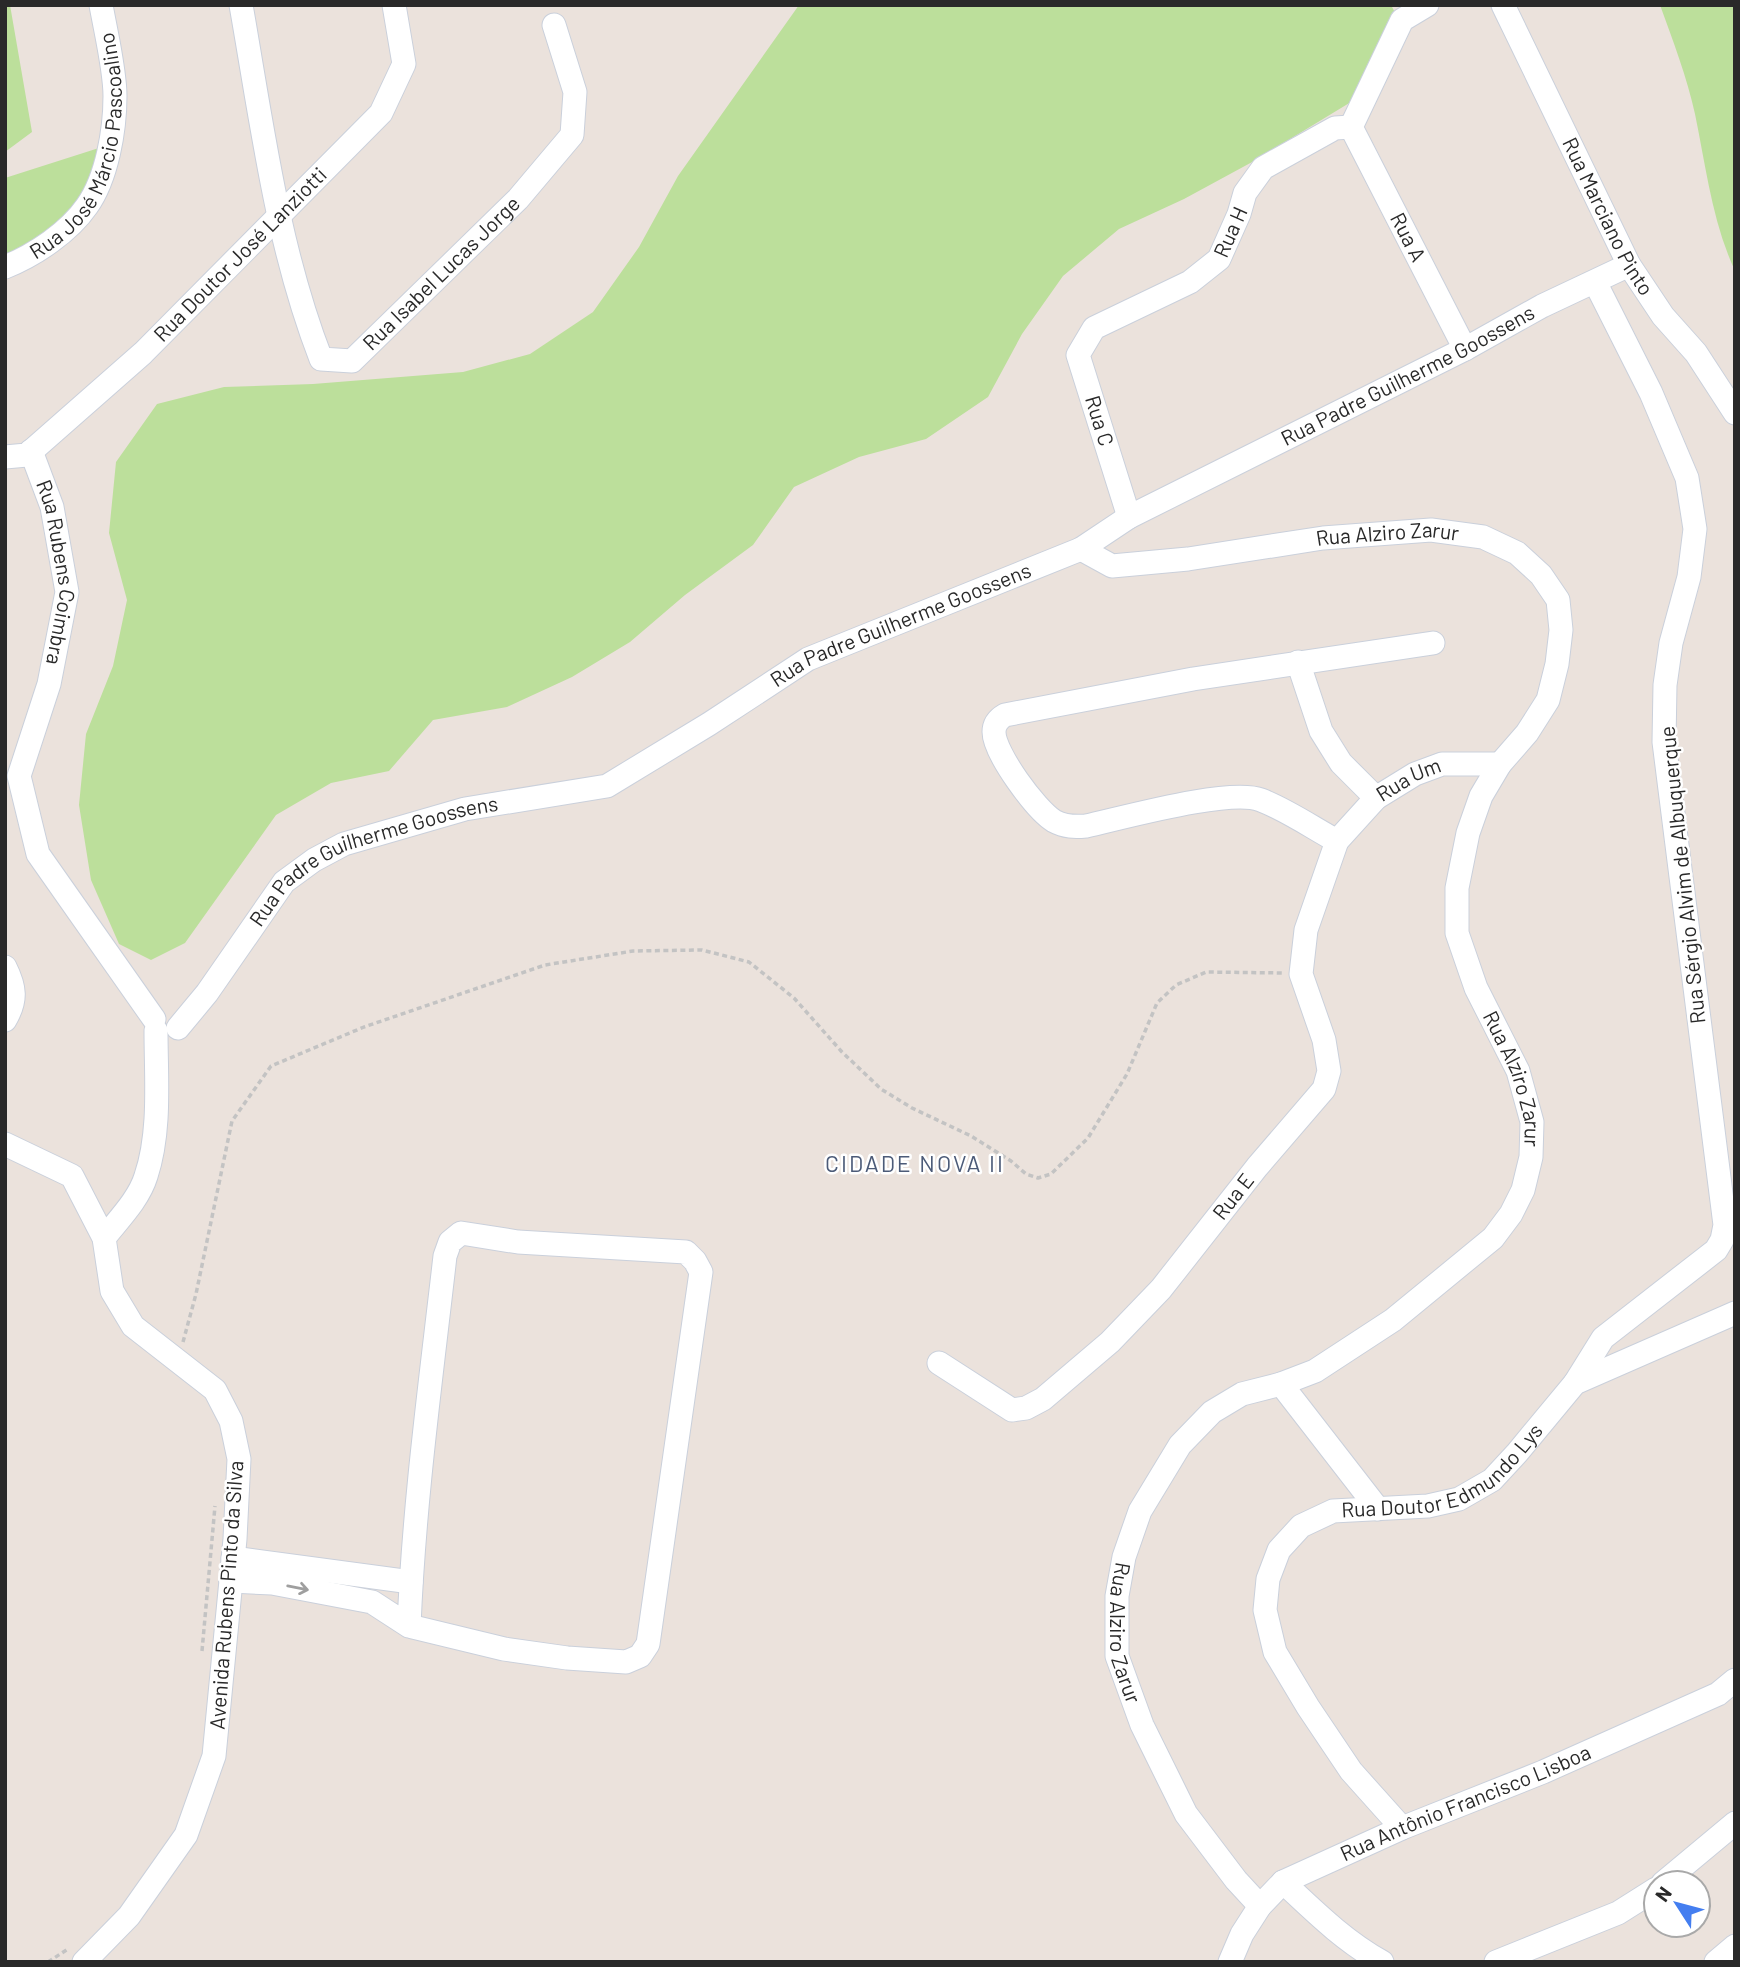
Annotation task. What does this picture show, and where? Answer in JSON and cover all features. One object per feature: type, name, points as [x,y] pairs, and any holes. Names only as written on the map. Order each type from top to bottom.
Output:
[{"type":"street","name":"Rua José Márcio Pascoalino","points":[[5,267],[18,262],[59,234],[78,215],[87,205],[107,161],[115,96],[102,5]]},
{"type":"street","points":[[241,5],[278,217]]},
{"type":"street","name":"Rua Doutor José Lanziotti","points":[[5,457],[27,455],[143,353],[381,113],[404,64],[394,5]]},
{"type":"street","points":[[1351,127],[1402,20],[1427,5]]},
{"type":"street","name":"Rua Marciano Pinto","points":[[1503,5],[1629,265],[1663,316],[1696,353],[1735,413]]},
{"type":"street","name":"Rua Isabel Lucas Jorge","points":[[278,217],[310,332],[321,359],[352,361],[518,200],[572,135],[575,92],[554,25]]},
{"type":"street","name":"Rua H","points":[[1094,328],[1190,282],[1219,259],[1239,215],[1245,193],[1263,168],[1335,128],[1351,127]]},
{"type":"street","name":"Rua A","points":[[1351,127],[1465,349]]},
{"type":"street","name":"Rua Padre Guilherme Goossens","points":[[168,1023],[207,993],[284,882],[314,860],[344,844],[465,809],[607,786],[808,659],[1081,550],[1129,517],[1465,349],[1542,306],[1629,265]]},
{"type":"street","name":"Rua Sérgio Alvim de Albuquerque","points":[[1575,1384],[1603,1338],[1716,1250],[1722,1240],[1725,1225],[1664,742],[1665,685],[1671,643],[1689,577],[1695,528],[1686,478],[1651,393],[1595,282]]},
{"type":"street","name":"Rua C","points":[[1094,328],[1078,355],[1129,517]]},
{"type":"street","name":"Rua Rubens Coimbra","points":[[31,451],[52,507],[67,592],[49,684],[19,776],[38,854],[136,993],[168,1023]]},
{"type":"street","name":"Rua Alziro Zarur","points":[[1081,550],[1112,566],[1188,559],[1323,538],[1431,530],[1483,537],[1517,553],[1541,575],[1558,600],[1561,630],[1557,664],[1548,700],[1527,733],[1500,764],[1481,796],[1468,833],[1457,888],[1457,933],[1476,988],[1518,1071],[1532,1122],[1531,1157],[1523,1190],[1511,1214],[1493,1238],[1403,1312],[1315,1371],[1281,1384],[1242,1394],[1212,1412],[1180,1445],[1140,1511],[1124,1557],[1117,1596],[1117,1656],[1142,1725],[1186,1814],[1236,1880],[1260,1906]]},
{"type":"street","points":[[1337,841],[1261,800],[1245,797],[1197,802],[1086,826],[1070,827],[1057,823],[1039,810],[996,748],[993,730],[998,719],[1004,715],[1193,679],[1433,643]]},
{"type":"street","points":[[1298,662],[1321,731],[1341,763],[1376,798]]},
{"type":"street","name":"Rua Um","points":[[1337,841],[1376,798],[1415,774],[1442,764],[1500,764]]},
{"type":"street","name":"Rua E","points":[[939,1363],[1012,1409],[1026,1408],[1043,1399],[1110,1342],[1161,1289],[1256,1167],[1324,1089],[1329,1071],[1324,1040],[1301,974],[1306,930],[1337,841]]},
{"type":"street","points":[[5,967],[14,985],[15,997],[5,1020]]},
{"type":"street","points":[[104,1238],[130,1206],[146,1178],[153,1144],[157,1088],[168,1023]]},
{"type":"street","name":"Avenida Rubens Pinto da Silva","points":[[5,1143],[72,1176],[104,1238],[112,1292],[133,1326],[215,1390],[231,1421],[239,1459],[232,1569],[214,1756],[186,1835],[129,1916],[79,1953]]},
{"type":"street","points":[[232,1569],[272,1583],[372,1602],[409,1626],[504,1649],[567,1658],[626,1662],[640,1656],[648,1644],[701,1272],[686,1252],[518,1242],[461,1233],[450,1242],[443,1269],[411,1582],[409,1626]]},
{"type":"street","name":"Rua Doutor Edmundo Lys","points":[[1402,1828],[1351,1771],[1275,1652],[1265,1610],[1269,1579],[1279,1550],[1301,1526],[1333,1511],[1428,1506],[1459,1499],[1492,1480],[1575,1384],[1735,1313]]},
{"type":"street","points":[[1281,1384],[1378,1509]]},
{"type":"street","points":[[232,1569],[411,1582]]},
{"type":"street","name":"Rua Antônio Francisco Lisboa","points":[[1230,1962],[1242,1934],[1260,1906],[1283,1882],[1402,1828],[1555,1767],[1718,1694],[1735,1681]]},
{"type":"street","points":[[1680,1869],[1735,1823]]},
{"type":"street","points":[[1283,1882],[1324,1921],[1382,1962]]},
{"type":"street","points":[[1496,1962],[1618,1913],[1642,1898]]},
{"type":"street","points":[[1716,1962],[1735,1946]]},
{"type":"path","points":[[178,1361],[196,1294],[232,1121],[271,1066],[364,1027],[545,965],[633,951],[702,950],[750,962],[794,998],[842,1052],[881,1089],[912,1108],[971,1136],[1011,1161],[1026,1174],[1038,1178],[1051,1174],[1088,1138],[1127,1073],[1157,1003],[1176,985],[1206,972],[1301,974]]},
{"type":"path","points":[[202,1652],[215,1503]]},
{"type":"path","points":[[48,1962],[79,1953]]},
{"type":"green space","points":[[5,5],[10,5],[32,132],[5,152]]},
{"type":"green space","points":[[799,5],[1391,5],[1403,28],[1369,91],[1254,161],[1184,199],[1119,229],[1063,276],[1022,334],[988,397],[926,439],[859,457],[794,487],[753,545],[685,595],[630,642],[572,677],[507,707],[433,720],[389,771],[331,783],[276,815],[185,943],[151,960],[119,944],[91,880],[79,805],[86,734],[113,666],[127,600],[109,533],[116,462],[157,404],[224,387],[313,384],[463,372],[530,354],[593,312],[639,247],[678,176]]},
{"type":"green space","points":[[1660,5],[1735,5],[1735,271],[1715,213],[1688,86]]},
{"type":"green space","points":[[102,147],[84,198],[52,230],[5,259],[5,178]]},
{"type":"district","name":"CIDADE NOVA II","points":[[915,1164]]}]
